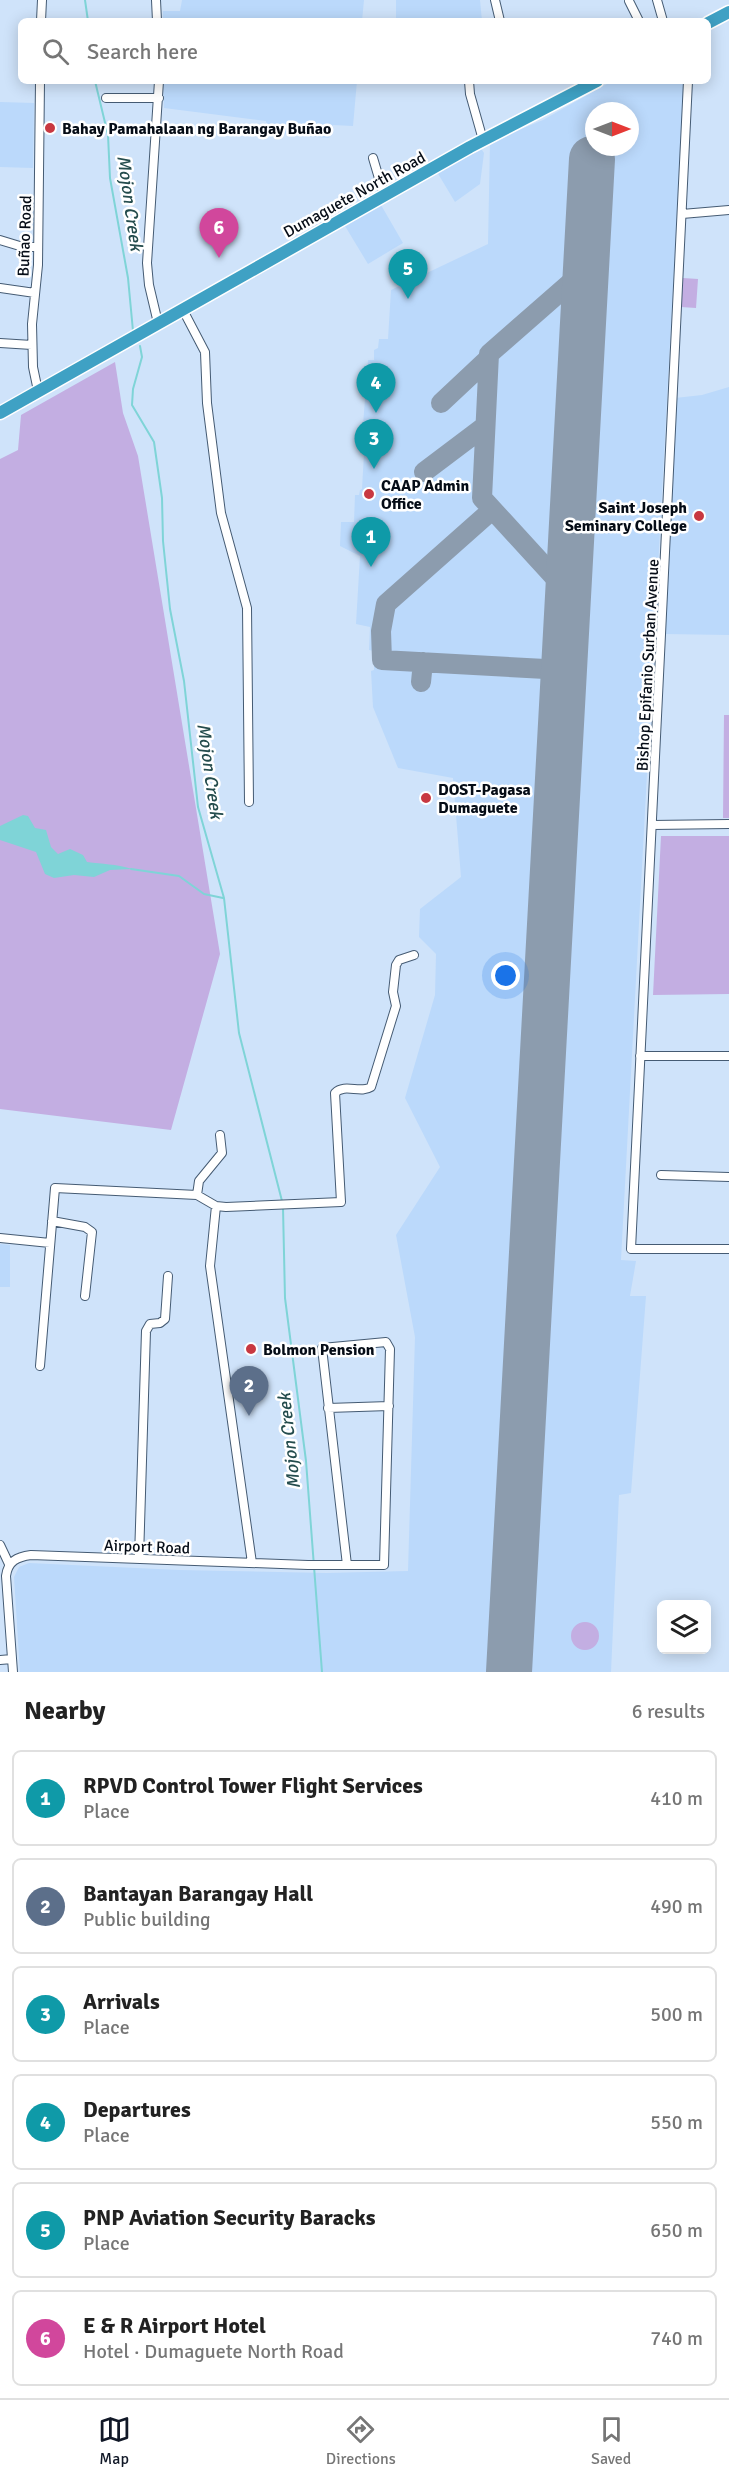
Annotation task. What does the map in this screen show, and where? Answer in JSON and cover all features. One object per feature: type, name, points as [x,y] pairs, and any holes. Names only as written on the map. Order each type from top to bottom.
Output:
[{"type":"highway","points":[[711,21],[729,12]]},
{"type":"highway","name":"Dumaguete North Road","points":[[0,413],[384,195],[591,84]]},
{"type":"street","points":[[41,18],[42,0]]},
{"type":"street","points":[[156,0],[157,18]]},
{"type":"street","points":[[495,0],[499,18]]},
{"type":"street","points":[[657,0],[662,18]]},
{"type":"street","points":[[629,1],[638,18]]},
{"type":"street","name":"Buñao Road","points":[[38,391],[33,345],[38,247],[40,84]]},
{"type":"street","points":[[158,323],[148,285],[147,263],[159,84]]},
{"type":"street","points":[[469,84],[483,140]]},
{"type":"street","name":"Bishop Epifanio Surban Avenue","points":[[688,84],[632,1250],[729,1249]]},
{"type":"street","points":[[106,98],[159,98]]},
{"type":"street","points":[[373,158],[384,195]]},
{"type":"street","points":[[682,214],[729,210]]},
{"type":"street","points":[[0,240],[23,247],[38,247]]},
{"type":"street","points":[[0,288],[35,293]]},
{"type":"street","points":[[183,310],[205,352],[207,403],[221,513],[247,608],[249,802]]},
{"type":"street","points":[[0,343],[33,345]]},
{"type":"street","points":[[652,825],[729,824]]},
{"type":"street","points":[[40,1366],[55,1188],[197,1195],[216,1206],[341,1202],[335,1093],[343,1088],[364,1090],[371,1087],[396,1006],[393,992],[396,965],[399,960],[414,955]]},
{"type":"street","points":[[640,1056],[729,1056]]},
{"type":"street","points":[[197,1195],[199,1181],[222,1153],[220,1135]]},
{"type":"street","points":[[661,1176],[729,1177]]},
{"type":"street","points":[[216,1206],[210,1266],[252,1563]]},
{"type":"street","points":[[52,1221],[85,1227],[92,1232],[85,1296]]},
{"type":"street","points":[[0,1238],[50,1243]]},
{"type":"street","points":[[139,1558],[146,1330],[150,1324],[160,1323],[165,1319],[168,1276]]},
{"type":"street","points":[[328,1408],[388,1406],[390,1349],[386,1342],[322,1348],[328,1408],[347,1565]]},
{"type":"street","name":"Airport Road","points":[[9,1564],[18,1557],[32,1555],[308,1565],[384,1565],[388,1406]]},
{"type":"street","points":[[0,1545],[9,1564],[6,1582],[14,1672]]},
{"type":"street","points":[[0,1660],[12,1659]]},
{"type":"shaded area","points":[[182,0],[364,0],[362,18],[163,18],[163,11],[180,11]]},
{"type":"shaded area","points":[[396,0],[480,0],[482,18],[396,18]]},
{"type":"shaded area","points":[[163,84],[357,84],[353,126],[333,125],[329,138],[268,133],[266,121],[164,108]]},
{"type":"shaded area","points":[[607,84],[684,84],[621,1260],[636,1261],[630,1296],[646,1296],[631,1493],[619,1495],[611,1672],[20,1672],[14,1577],[19,1567],[29,1563],[179,1570],[326,1573],[408,1571],[415,1337],[396,1235],[440,1167],[405,1098],[435,995],[436,954],[419,937],[420,909],[461,877],[453,778],[398,768],[373,707],[371,671],[374,670],[374,651],[369,650],[370,627],[356,624],[360,556],[340,546],[341,522],[354,522],[355,495],[359,495],[362,489],[364,453],[361,451],[368,360],[374,360],[374,350],[378,348],[379,339],[388,339],[391,290],[488,244],[490,142],[543,120]]},
{"type":"shaded area","points":[[0,102],[34,103],[33,168],[0,167]]},
{"type":"shaded area","points":[[480,147],[484,153],[480,184],[455,202],[437,172]]},
{"type":"shaded area","points":[[381,205],[403,243],[368,264],[345,226]]},
{"type":"shaded area","points":[[683,278],[698,279],[696,308],[681,307]]},
{"type":"shaded area","points":[[115,362],[123,413],[138,456],[220,954],[171,1130],[0,1109],[0,459],[18,450],[21,415]]},
{"type":"shaded area","name":"Saint Joseph Seminary College","points":[[729,387],[729,635],[664,634],[675,398],[702,395]]},
{"type":"shaded area","points":[[724,715],[729,715],[729,818],[723,818]]},
{"type":"shaded area","points":[[23,815],[28,816],[35,828],[46,830],[51,847],[58,854],[70,849],[83,855],[87,862],[132,869],[110,870],[94,877],[74,875],[54,878],[45,874],[36,852],[0,840],[0,826]]},
{"type":"shaded area","points":[[661,836],[729,836],[729,994],[653,995]]},
{"type":"shaded area","points":[[0,1244],[10,1245],[10,1287],[0,1287]]},
{"type":"shaded area","points":[[585,1622],[595,1626],[599,1636],[595,1646],[585,1650],[575,1646],[571,1636],[575,1626]]},
{"type":"waterway","name":"Mojon Creek","points":[[85,0],[88,18]]},
{"type":"waterway","name":"Mojon Creek","points":[[96,84],[108,135],[110,178],[128,278],[133,331]]},
{"type":"waterway","name":"Mojon Creek","points":[[140,346],[142,357],[133,389],[132,405],[154,442],[162,498],[163,541],[170,609],[184,681],[198,807],[224,898],[239,1033],[282,1201]]},
{"type":"waterway","points":[[131,869],[179,876],[204,894],[223,898]]},
{"type":"waterway","name":"Mojon Creek","points":[[283,1208],[285,1298],[306,1461],[322,1672]]},
{"type":"taxiway","points":[[568,592],[482,498],[489,354],[585,270]]},
{"type":"taxiway","points":[[441,403],[489,358]]},
{"type":"taxiway","points":[[424,472],[485,426]]},
{"type":"taxiway","points":[[492,510],[386,604],[381,631],[382,660],[564,670]]},
{"type":"taxiway","points":[[421,682],[423,662]]},
{"type":"runway","points":[[509,1672],[592,159]]},
{"type":"place","name":"Bahay Pamahalaan ng Barangay Buñao","points":[[50,128]]},
{"type":"place","name":"E & R Airport Hotel","points":[[219,258]]},
{"type":"place","name":"PNP Aviation Security Baracks","points":[[408,299]]},
{"type":"place","name":"Departures","points":[[376,413]]},
{"type":"place","name":"Arrivals","points":[[374,469]]},
{"type":"place","name":"CAAP Admin Office","points":[[369,494]]},
{"type":"place","name":"Saint Joseph Seminary College","points":[[699,516]]},
{"type":"place","name":"RPVD Control Tower Flight Services","points":[[371,567]]},
{"type":"place","name":"DOST-Pagasa Dumaguete","points":[[426,798]]},
{"type":"place","name":"Bolmon Pension","points":[[251,1349]]},
{"type":"place","name":"Bantayan Barangay Hall","points":[[249,1416]]}]
